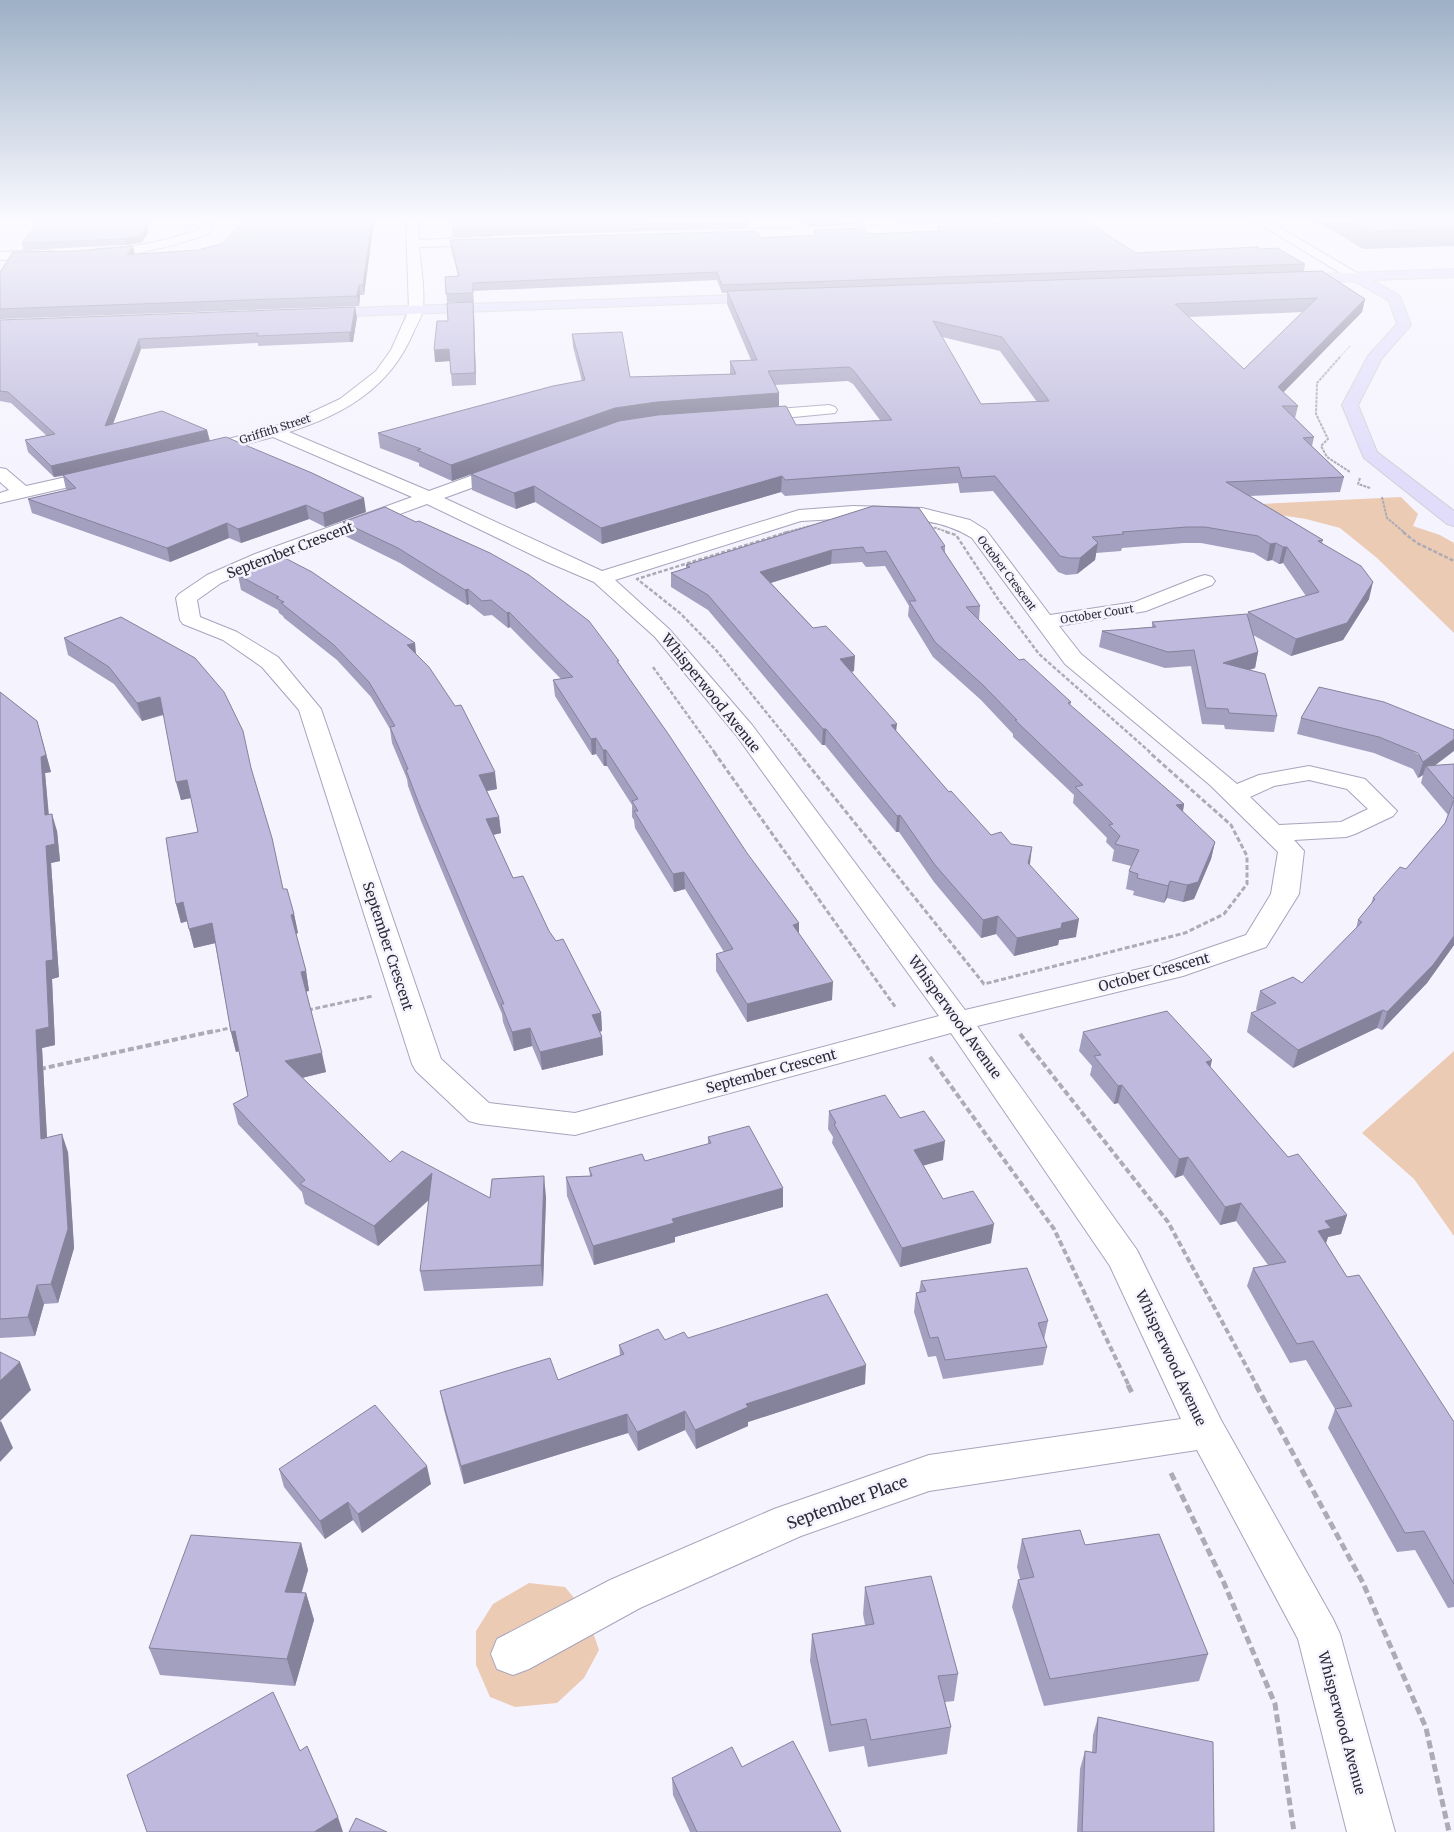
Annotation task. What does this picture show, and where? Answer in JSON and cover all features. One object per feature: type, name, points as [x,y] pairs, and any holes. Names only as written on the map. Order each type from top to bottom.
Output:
[{"type":"main road","points":[[308,314],[553,305]]},
{"type":"main road","points":[[1397,305],[1404,325],[1375,356],[1350,405],[1370,454],[1454,520]]},
{"type":"street","points":[[416,305],[416,310]]},
{"type":"street","name":"Griffith Street","points":[[187,454],[274,432],[301,423],[346,402],[381,374],[398,351],[416,310]]},
{"type":"street","points":[[741,417],[829,410]]},
{"type":"street","name":"Whisperwood Avenue","points":[[274,432],[429,498],[552,557],[601,578],[662,633],[744,730],[958,1021],[1125,1260],[1207,1432],[1318,1634],[1371,1832]]},
{"type":"street","points":[[429,498],[520,464]]},
{"type":"street","points":[[0,498],[119,470]]},
{"type":"street","points":[[0,473],[23,493]]},
{"type":"street","name":"September Crescent","points":[[429,498],[262,558],[214,580],[186,598],[190,620],[230,636],[270,662],[310,709],[427,1064],[480,1113],[575,1124],[958,1021]]},
{"type":"street","name":"October Crescent","points":[[601,578],[799,516],[853,512],[922,514],[963,524],[979,534],[1073,658],[1219,780],[1291,851],[1285,894],[1256,941],[1173,970],[958,1021]]},
{"type":"street","name":"October Court","points":[[1044,622],[1139,608],[1205,582]]},
{"type":"street","points":[[1234,794],[1268,780],[1309,774],[1356,784],[1384,811],[1346,829],[1273,833]]},
{"type":"street","name":"September Place","points":[[513,1654],[625,1594],[789,1522],[928,1473],[1207,1432]]},
{"type":"path","points":[[846,522],[910,525],[936,528],[956,536],[998,599],[1039,654],[1231,825],[1247,856],[1247,884],[1224,914],[1185,933],[984,984],[716,650],[680,613],[638,580],[770,536],[810,526],[846,522]]},
{"type":"path","points":[[649,661],[901,1015]]},
{"type":"path","points":[[301,1012],[379,995]]},
{"type":"path","points":[[39,1069],[243,1025]]},
{"type":"path","points":[[1019,1033],[1168,1222],[1363,1583],[1426,1728],[1449,1832]]},
{"type":"path","points":[[927,1052],[1054,1229],[1132,1395]]},
{"type":"path","points":[[1167,1466],[1224,1583],[1275,1704],[1294,1832]]},
{"type":"shaded area","points":[[1401,497],[1418,514],[1413,526],[1440,535],[1454,543],[1454,633],[1377,558],[1340,528],[1306,519],[1219,506]]},
{"type":"shaded area","points":[[1454,1051],[1454,1236],[1414,1179],[1362,1133]]},
{"type":"shaded area","points":[[529,1583],[565,1587],[586,1612],[599,1650],[584,1678],[557,1703],[515,1707],[490,1697],[476,1665],[476,1631],[493,1604]]},
{"type":"building","points":[[0,305],[96,305],[0,309]]},
{"type":"building","points":[[447,305],[473,305],[475,373],[451,374],[449,349],[434,350],[437,321],[448,321]]},
{"type":"building","points":[[733,305],[1177,305],[1244,369],[1309,305],[1359,305],[1278,387],[1298,406],[1282,406],[1314,437],[1303,438],[1344,477],[1226,482],[1323,540],[1318,541],[1361,566],[1373,582],[1347,623],[1296,639],[1248,612],[1319,592],[1287,547],[1276,543],[1270,544],[1258,536],[1205,527],[1187,527],[1122,532],[1124,534],[1092,537],[1098,543],[1080,558],[1060,556],[995,476],[962,478],[959,467],[785,480],[782,476],[601,528],[534,486],[514,493],[471,474],[619,421],[658,415],[786,406],[796,425],[892,420],[849,367],[768,371],[779,393],[657,402],[615,408],[451,465],[417,450],[421,449],[378,433],[553,386],[585,380],[572,334],[622,332],[630,377],[736,374],[730,361],[757,360]],"holes":[[[933,321],[1002,337],[1049,401],[981,404]]]},
{"type":"building","points":[[355,307],[351,332],[257,336],[258,333],[139,339],[105,426],[162,411],[207,430],[51,466],[25,440],[55,434],[8,392],[0,391],[0,320]]},
{"type":"building","points":[[226,437],[312,473],[364,498],[323,513],[306,505],[238,529],[227,523],[167,548],[28,499],[76,488],[63,475]]},
{"type":"building","points":[[873,506],[919,508],[945,546],[941,547],[980,606],[966,607],[1019,660],[1024,659],[1071,702],[1068,703],[1184,804],[1176,805],[1215,842],[1198,882],[1187,885],[1170,881],[1168,886],[1137,878],[1138,874],[1129,871],[1139,850],[1115,844],[1120,836],[1109,825],[1113,824],[1075,787],[1083,785],[1015,720],[1017,720],[983,685],[935,642],[909,601],[916,601],[886,551],[866,553],[863,547],[832,550],[760,572],[813,628],[826,626],[855,656],[840,659],[897,724],[891,725],[949,792],[951,791],[991,835],[1001,832],[1011,844],[1032,847],[1028,863],[1079,919],[1062,923],[1061,928],[1017,938],[998,916],[983,920],[935,865],[900,815],[897,816],[826,729],[823,729],[708,595],[671,573],[690,567],[686,565]]},
{"type":"building","points":[[385,507],[490,553],[529,575],[589,621],[619,661],[617,661],[669,735],[747,853],[799,923],[793,925],[833,982],[747,1004],[716,954],[733,949],[684,872],[673,874],[634,811],[638,811],[632,801],[638,799],[606,750],[603,750],[596,738],[591,739],[553,680],[573,677],[509,612],[507,613],[491,600],[482,601],[468,589],[465,590],[398,548],[343,522]]},
{"type":"building","points":[[285,558],[312,572],[415,643],[407,645],[429,667],[455,706],[461,705],[495,772],[479,775],[499,817],[486,819],[513,878],[523,876],[549,931],[556,941],[563,939],[601,1013],[592,1015],[602,1037],[540,1052],[530,1028],[512,1032],[501,1004],[504,1004],[406,770],[408,769],[390,727],[395,726],[369,682],[334,645],[281,603],[284,602],[276,598],[279,597],[238,575]]},
{"type":"building","points":[[1247,614],[1258,652],[1223,663],[1265,674],[1277,716],[1229,713],[1228,709],[1206,708],[1194,650],[1168,652],[1102,631],[1156,627],[1152,622]]},
{"type":"building","points":[[121,617],[195,658],[224,692],[243,731],[251,768],[272,838],[283,889],[287,889],[294,914],[291,915],[306,971],[301,972],[322,1053],[285,1061],[390,1162],[402,1151],[490,1198],[492,1179],[544,1176],[541,1265],[420,1271],[432,1173],[374,1226],[300,1184],[305,1180],[233,1104],[248,1096],[235,1031],[231,1032],[212,923],[189,929],[183,902],[176,904],[166,838],[198,832],[187,780],[176,782],[160,697],[137,703],[109,667],[64,638]]},
{"type":"building","points":[[1319,687],[1384,702],[1454,730],[1454,739],[1423,762],[1418,753],[1379,737],[1301,718]]},
{"type":"building","points":[[0,692],[37,721],[46,755],[41,757],[45,815],[52,814],[55,844],[46,846],[53,960],[46,961],[49,1027],[36,1030],[41,1139],[62,1134],[68,1229],[51,1284],[37,1285],[28,1317],[0,1319]]},
{"type":"building","points":[[1454,764],[1454,799],[1426,766]]},
{"type":"building","points":[[1454,800],[1454,936],[1433,965],[1387,1012],[1383,1010],[1298,1050],[1251,1013],[1276,1003],[1260,991],[1293,977],[1302,983],[1362,922],[1358,920],[1375,899],[1373,898],[1400,867],[1406,869],[1445,823]]},
{"type":"building","points":[[1167,1011],[1212,1060],[1206,1062],[1288,1157],[1298,1154],[1347,1215],[1325,1221],[1331,1228],[1318,1231],[1347,1277],[1359,1275],[1454,1422],[1454,1584],[1424,1531],[1405,1533],[1335,1409],[1352,1406],[1313,1341],[1297,1344],[1253,1268],[1286,1262],[1241,1203],[1225,1207],[1188,1157],[1179,1159],[1122,1085],[1118,1086],[1094,1056],[1101,1055],[1083,1032]]},
{"type":"building","points":[[885,1095],[900,1118],[924,1111],[945,1141],[914,1150],[943,1199],[973,1191],[994,1224],[902,1248],[834,1124],[836,1123],[829,1111]]},
{"type":"building","points":[[749,1126],[783,1188],[672,1219],[674,1223],[593,1246],[566,1177],[592,1176],[589,1168],[642,1154],[645,1161],[711,1143],[708,1137]]},
{"type":"building","points":[[1027,1268],[1048,1321],[1038,1323],[1047,1347],[945,1360],[938,1337],[930,1338],[916,1293],[926,1291],[921,1281]]},
{"type":"building","points":[[827,1294],[866,1365],[746,1404],[748,1407],[695,1430],[685,1411],[637,1432],[627,1414],[461,1466],[440,1391],[550,1358],[558,1380],[624,1354],[619,1345],[658,1329],[665,1340],[684,1332],[688,1338]]},
{"type":"building","points":[[0,1352],[20,1362],[0,1381]]},
{"type":"building","points":[[375,1405],[427,1466],[358,1514],[348,1502],[320,1521],[279,1469]]},
{"type":"building","points":[[1080,1530],[1085,1545],[1159,1534],[1208,1654],[1050,1679],[1018,1580],[1034,1577],[1022,1539]]},
{"type":"building","points":[[191,1535],[301,1543],[285,1592],[306,1593],[287,1659],[149,1648]]},
{"type":"building","points":[[931,1576],[958,1674],[938,1676],[951,1727],[871,1740],[866,1719],[831,1725],[812,1634],[874,1624],[865,1587]]},
{"type":"building","points":[[273,1692],[300,1751],[307,1746],[338,1817],[314,1832],[147,1832],[127,1775]]},
{"type":"building","points":[[1098,1717],[1213,1742],[1214,1832],[1082,1832],[1085,1751],[1096,1753]]},
{"type":"building","points":[[793,1741],[841,1832],[697,1832],[672,1778],[732,1747],[742,1767]]},
{"type":"building","points":[[356,1818],[387,1832],[349,1832]]}]
